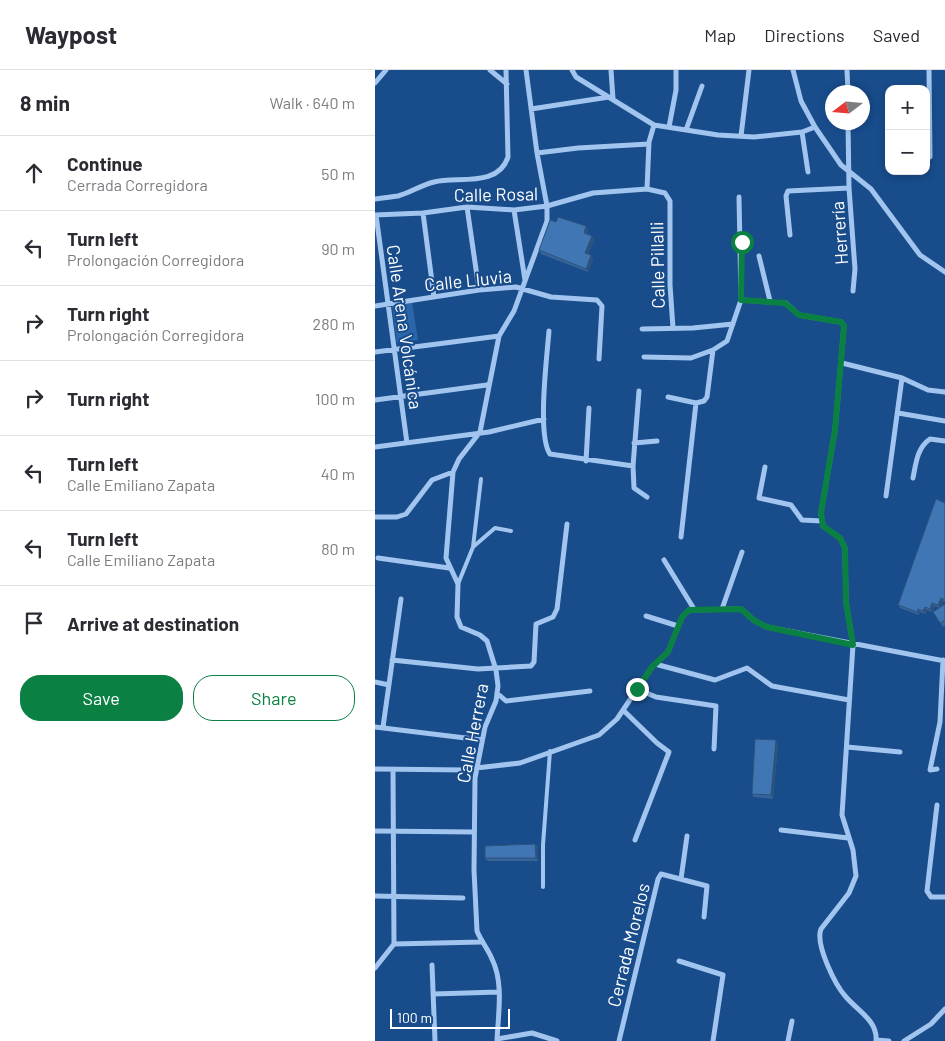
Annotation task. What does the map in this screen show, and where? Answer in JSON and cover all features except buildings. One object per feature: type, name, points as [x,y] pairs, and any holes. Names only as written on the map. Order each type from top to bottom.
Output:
[{"type":"street","points":[[375,82],[386,70]]},
{"type":"street","points":[[490,70],[507,84]]},
{"type":"street","points":[[375,199],[399,196],[440,180],[463,182],[500,172],[505,167],[508,157],[506,70]]},
{"type":"street","points":[[458,584],[446,558],[453,472],[459,458],[480,432],[487,385],[499,336],[514,311],[547,221],[547,206],[537,154],[526,70]]},
{"type":"street","points":[[572,70],[576,77],[654,124],[718,135],[754,137],[802,132],[815,126]]},
{"type":"street","points":[[611,70],[611,98]]},
{"type":"street","points":[[669,127],[676,90],[676,70]]},
{"type":"street","points":[[741,136],[749,70]]},
{"type":"street","points":[[793,70],[801,101],[815,126],[849,174],[871,189],[920,255],[945,272]]},
{"type":"street","points":[[847,70],[848,85]]},
{"type":"street","points":[[929,70],[930,130]]},
{"type":"street","points":[[685,130],[702,86]]},
{"type":"street","points":[[531,109],[611,98]]},
{"type":"street","points":[[647,189],[649,144],[654,124]]},
{"type":"street","name":"Herrería","points":[[848,130],[849,188],[855,260],[853,291]]},
{"type":"street","points":[[802,132],[808,172]]},
{"type":"street","points":[[537,154],[598,146],[649,144]]},
{"type":"street","points":[[790,235],[786,196],[788,191],[849,188]]},
{"type":"street","name":"Calle Rosal","points":[[375,215],[423,213],[467,207],[514,210],[547,206],[593,193],[647,189],[665,192],[670,201]]},
{"type":"street","points":[[643,357],[691,358],[713,350],[727,341],[741,300],[739,197]]},
{"type":"street","name":"Calle Pillalli","points":[[670,201],[670,285],[673,328]]},
{"type":"street","points":[[467,207],[479,290]]},
{"type":"street","points":[[514,210],[524,286]]},
{"type":"street","points":[[423,213],[435,297]]},
{"type":"street","name":"Calle Arena Volcánica","points":[[375,215],[378,258],[387,304],[407,443]]},
{"type":"street","points":[[759,256],[770,301]]},
{"type":"street","points":[[524,286],[551,297],[600,302],[599,359]]},
{"type":"street","name":"Calle Lluvia","points":[[375,306],[479,290],[524,286]]},
{"type":"street","points":[[741,300],[785,303],[799,315],[843,323],[845,330],[843,363],[822,521],[823,526],[840,538],[845,548],[846,602],[853,645],[842,815],[855,862],[854,885],[821,929],[819,944],[842,992],[874,1026],[876,1040],[889,1041]]},
{"type":"street","points":[[642,329],[733,324]]},
{"type":"street","points":[[549,331],[544,419],[546,446],[550,454],[586,461],[633,466]]},
{"type":"street","points":[[375,352],[499,336]]},
{"type":"street","points":[[668,397],[696,403],[704,401],[707,397],[713,350]]},
{"type":"street","points":[[843,363],[902,378],[928,390],[945,392]]},
{"type":"street","points":[[885,496],[902,378]]},
{"type":"street","points":[[375,400],[487,385]]},
{"type":"street","points":[[639,391],[634,443],[634,488],[647,497]]},
{"type":"street","points":[[681,537],[696,403]]},
{"type":"street","points":[[586,461],[589,408]]},
{"type":"street","points":[[898,413],[945,421]]},
{"type":"street","points":[[375,446],[489,432],[544,419]]},
{"type":"street","points":[[913,478],[917,456],[923,444],[930,439],[945,441]]},
{"type":"street","points":[[634,443],[657,441]]},
{"type":"street","points":[[765,467],[759,498],[791,505],[802,520],[822,521]]},
{"type":"street","points":[[375,517],[397,517],[406,514],[432,480],[453,472]]},
{"type":"street","points":[[392,660],[496,670],[528,667],[534,662],[534,627],[539,621],[553,617],[557,609],[567,524]]},
{"type":"street","points":[[722,609],[742,552]]},
{"type":"street","points":[[378,558],[449,568]]},
{"type":"street","points":[[664,560],[694,609]]},
{"type":"street","name":"Calle Herrera","points":[[458,584],[457,617],[459,623],[466,630],[480,635],[487,641],[496,670],[497,693],[482,740],[476,768],[474,832],[477,931],[481,942],[492,959],[499,992],[497,1040]]},
{"type":"street","points":[[383,726],[401,598]]},
{"type":"street","points":[[476,768],[520,763],[599,735],[623,710],[655,664],[668,652],[685,612],[694,609],[741,609],[755,621],[767,627],[853,645],[944,660],[940,722],[930,770],[937,769]]},
{"type":"street","points":[[646,616],[678,626]]},
{"type":"street","points":[[655,664],[711,680],[747,668],[772,686],[849,700]]},
{"type":"street","points":[[375,682],[389,685]]},
{"type":"street","points":[[637,689],[656,697],[716,706],[714,749]]},
{"type":"street","points":[[497,693],[506,701],[590,691]]},
{"type":"street","points":[[623,710],[669,752],[635,840]]},
{"type":"street","points":[[375,726],[482,740]]},
{"type":"street","points":[[847,747],[900,752]]},
{"type":"street","points":[[375,769],[467,770]]},
{"type":"street","points":[[375,968],[394,944],[392,896],[393,769]]},
{"type":"street","points":[[937,805],[927,891],[931,897],[945,897]]},
{"type":"street","points":[[781,830],[848,838]]},
{"type":"street","points":[[375,831],[474,832]]},
{"type":"street","points":[[681,879],[687,836]]},
{"type":"street","name":"Cerrada Morelos","points":[[619,1041],[658,879],[661,874],[707,886],[704,917]]},
{"type":"street","points":[[375,896],[463,898]]},
{"type":"street","points":[[394,944],[481,942]]},
{"type":"street","points":[[679,961],[723,975],[713,1041]]},
{"type":"street","points":[[431,964],[435,1041]]},
{"type":"street","points":[[433,994],[499,992]]},
{"type":"street","points":[[904,1041],[931,1024],[945,1009]]},
{"type":"street","points":[[789,1041],[792,1021]]},
{"type":"street","points":[[497,1040],[532,1033],[557,1041]]},
{"type":"lane","points":[[458,584],[473,547],[481,479]]},
{"type":"lane","points":[[473,547],[495,528],[511,531]]},
{"type":"lane","points":[[543,888],[543,845],[550,751]]},
{"type":"shaded area","points":[[412,302],[418,340],[397,343],[392,305]]},
{"type":"route","points":[[637,689],[652,667],[671,648],[682,617],[689,610],[741,609],[755,621],[767,627],[853,645],[846,602],[844,543],[840,538],[826,530],[823,526],[821,513],[835,430],[843,363],[844,326],[841,322],[799,315],[790,305],[785,303],[741,300],[742,242]]}]
